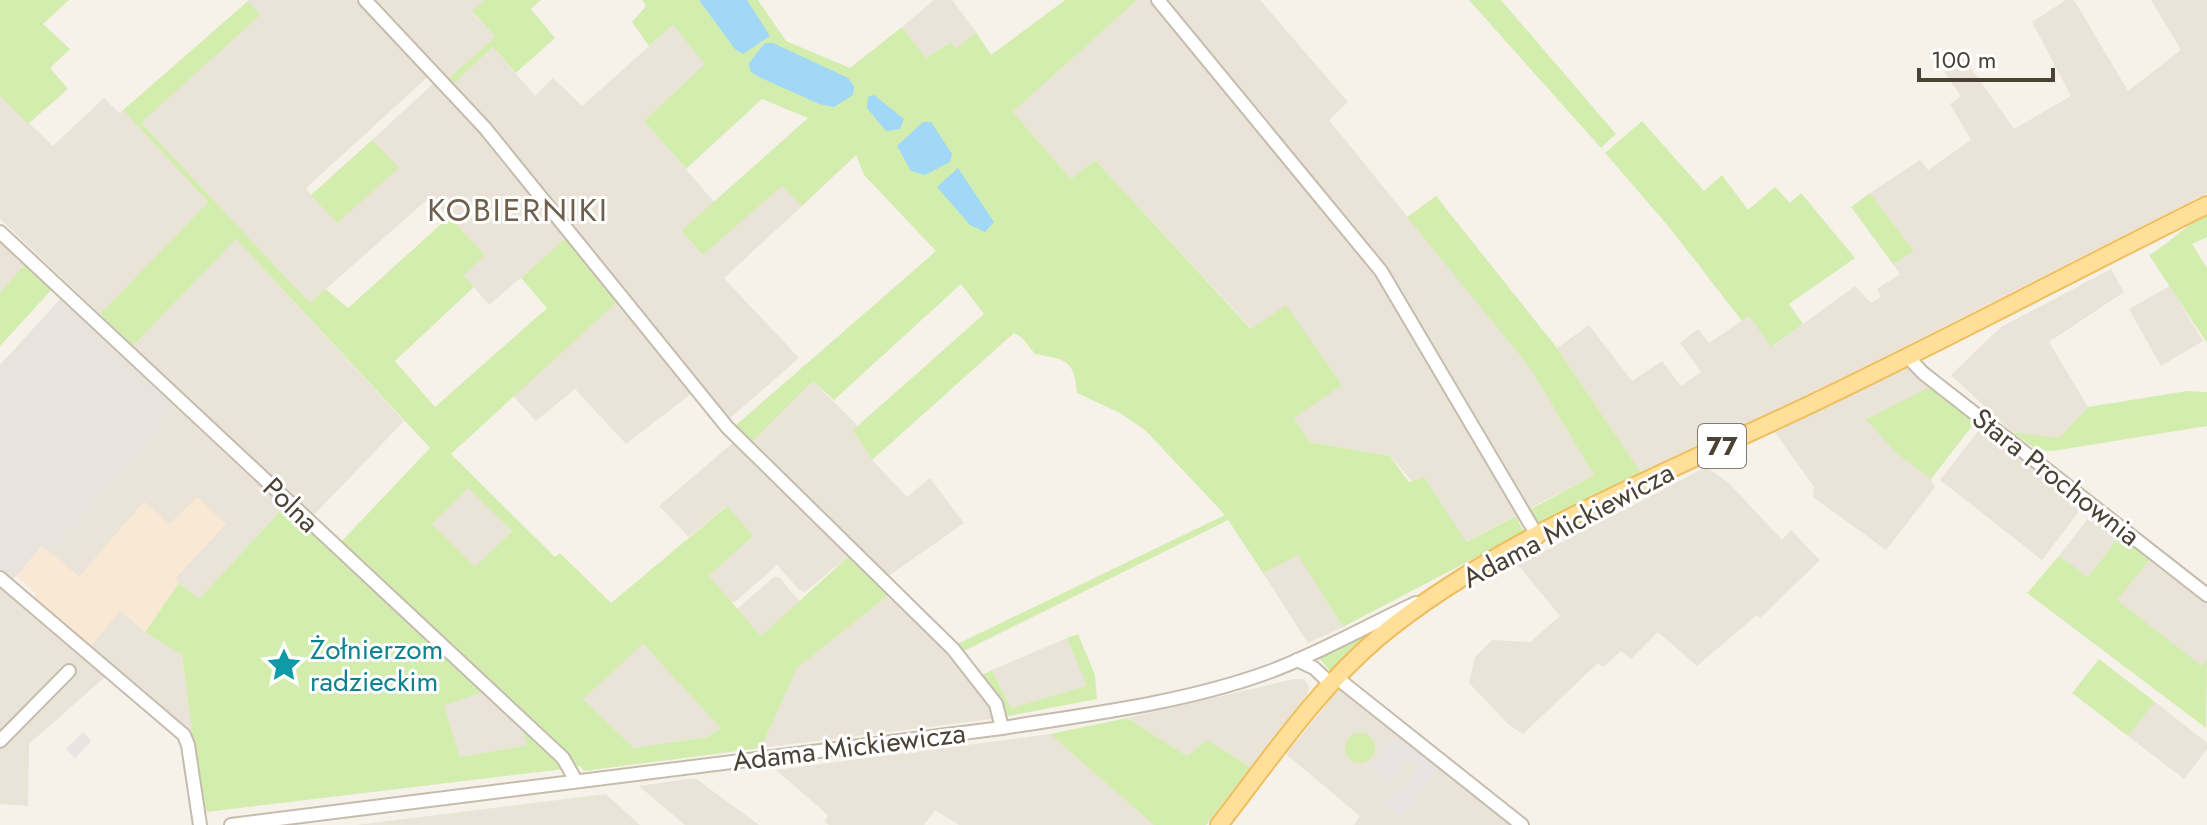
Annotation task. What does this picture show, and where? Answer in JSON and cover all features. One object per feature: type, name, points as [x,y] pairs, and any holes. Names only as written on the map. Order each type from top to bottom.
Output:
[{"type":"main road","name":"77","points":[[1907,356],[2207,205]]},
{"type":"main road","name":"Adama Mickiewicza","points":[[1334,681],[1379,637],[1445,589],[1538,537],[1907,356]]},
{"type":"main road","name":"77","points":[[1219,825],[1334,681]]},
{"type":"street","points":[[365,0],[485,128],[727,427],[953,649],[996,704],[1002,728]]},
{"type":"street","points":[[1158,0],[1381,271],[1538,537]]},
{"type":"street","name":"Polna","points":[[0,232],[563,758],[576,781]]},
{"type":"street","name":"Stara Prochownia","points":[[1907,356],[1923,373],[2207,595]]},
{"type":"street","points":[[0,578],[184,735],[200,825]]},
{"type":"street","name":"Adama Mickiewicza","points":[[231,825],[1002,728],[1201,692],[1297,660],[1445,589]]},
{"type":"street","points":[[1297,660],[1334,681],[1522,825]]},
{"type":"street","points":[[0,741],[69,671]]},
{"type":"shaded area","points":[[247,0],[356,0],[430,75],[306,188],[311,195],[398,168],[372,140],[436,81],[446,90],[493,47],[535,96],[553,78],[582,106],[673,25],[706,64],[644,121],[715,203],[681,231],[703,255],[782,185],[802,206],[724,278],[799,358],[728,420],[700,387],[626,444],[575,389],[536,421],[512,395],[616,303],[566,239],[489,305],[464,275],[485,255],[430,197],[310,303],[140,123],[259,15]]},
{"type":"shaded area","points":[[372,0],[484,0],[472,12],[495,37],[448,79]]},
{"type":"shaded area","points":[[934,0],[952,0],[976,32],[956,50],[950,42],[926,58],[902,27]]},
{"type":"shaded area","points":[[1137,0],[1260,0],[1348,102],[1329,120],[1530,368],[1594,475],[1465,542],[1390,456],[1310,442],[1294,418],[1286,306],[1252,329],[1095,160],[1071,179],[1013,112]]},
{"type":"shaded area","points":[[2066,0],[2074,0],[2128,91],[2181,50],[2151,0],[2207,0],[2207,193],[1866,366],[1642,474],[1557,348],[1589,325],[1632,381],[1662,361],[1681,386],[1701,372],[1680,343],[1698,329],[1709,343],[1749,316],[1772,347],[1855,286],[1871,303],[1881,297],[1877,289],[1900,274],[1893,264],[1914,251],[1870,193],[1920,160],[1928,170],[1971,140],[1950,104],[1961,96],[1944,72],[1964,58],[2014,129],[2071,96],[2032,22]]},
{"type":"shaded area","points":[[0,96],[53,146],[104,98],[119,113],[123,110],[208,202],[100,314],[0,219]]},
{"type":"shaded area","points":[[236,239],[404,421],[313,516],[133,346]]},
{"type":"shaded area","points":[[0,241],[25,264],[0,292]]},
{"type":"shaded area","points":[[2111,269],[2124,292],[2049,342],[2088,407],[2059,438],[2012,432],[1951,375],[2001,327]]},
{"type":"shaded area","points":[[2170,286],[2203,341],[2161,366],[2129,309]]},
{"type":"shaded area","points":[[62,297],[179,407],[52,554],[42,546],[11,582],[0,572],[0,365]]},
{"type":"shaded area","points":[[1906,367],[1930,389],[1867,418],[1896,453],[1931,479],[1935,487],[1886,550],[1813,497],[1814,487],[1774,431]]},
{"type":"shaded area","points":[[813,381],[858,426],[854,430],[872,460],[907,497],[930,478],[964,523],[887,577],[751,443]]},
{"type":"shaded area","points":[[179,407],[284,507],[199,599],[174,580],[169,524],[144,502],[79,577],[52,554]]},
{"type":"shaded area","points":[[1982,426],[2083,506],[2042,560],[1940,480]]},
{"type":"shaded area","points":[[735,441],[850,555],[805,592],[800,591],[777,565],[735,602],[730,602],[709,576],[752,537],[726,506],[689,537],[659,506]]},
{"type":"shaded area","points":[[1706,467],[1729,483],[1782,540],[1791,530],[1820,560],[1760,618],[1757,615],[1697,666],[1658,632],[1631,659],[1621,651],[1603,667],[1598,663],[1523,734],[1509,725],[1469,683],[1475,657],[1492,640],[1530,642],[1560,616],[1518,565]]},
{"type":"shaded area","points":[[468,487],[512,531],[475,568],[431,524]]},
{"type":"shaded area","points":[[197,497],[226,524],[175,579],[179,583],[145,632],[120,611],[89,648],[32,599],[36,593],[16,576],[43,546],[79,577],[144,502],[169,524]]},
{"type":"shaded area","points":[[2092,513],[2120,535],[2087,578],[2059,556]]},
{"type":"shaded area","points":[[1298,554],[1343,627],[1308,643],[1263,573]]},
{"type":"shaded area","points":[[2150,559],[2207,603],[2207,661],[2202,667],[2116,600]]},
{"type":"shaded area","points":[[774,577],[779,577],[801,603],[761,636],[737,609]]},
{"type":"shaded area","points":[[0,588],[29,608],[106,676],[29,744],[28,806],[0,804]]},
{"type":"shaded area","points":[[890,594],[971,679],[990,705],[992,719],[761,748],[797,668]]},
{"type":"shaded area","points":[[120,610],[145,632],[182,655],[193,735],[89,648]]},
{"type":"shaded area","points":[[1067,638],[1088,686],[1011,708],[992,670]]},
{"type":"shaded area","points":[[642,644],[722,728],[707,737],[634,748],[583,699]]},
{"type":"shaded area","points":[[1304,679],[1309,687],[1307,695],[1251,767],[1207,740],[1187,756],[1127,718]]},
{"type":"shaded area","points":[[1339,689],[1348,690],[1518,825],[1354,825],[1360,816],[1286,754]]},
{"type":"shaded area","points":[[483,692],[521,726],[527,745],[460,757],[444,706]]},
{"type":"shaded area","points":[[2155,702],[2207,743],[2207,749],[2184,779],[2128,736]]},
{"type":"shaded area","points":[[83,732],[91,741],[75,758],[66,749]]},
{"type":"shaded area","points":[[1050,734],[1154,825],[959,825],[935,810],[924,825],[829,825],[825,822],[828,815],[776,770]]},
{"type":"shaded area","points":[[1390,738],[1416,749],[1440,768],[1399,818],[1383,803],[1393,791],[1399,793],[1419,767],[1408,758],[1389,783],[1370,768]]},
{"type":"shaded area","points":[[695,778],[759,825],[685,825],[639,786]]},
{"type":"shaded area","points":[[606,794],[640,825],[356,825]]},
{"type":"green space","points":[[0,0],[69,0],[43,24],[70,49],[50,68],[68,89],[28,124],[0,96]]},
{"type":"green space","points":[[484,0],[541,0],[531,9],[555,38],[516,73],[493,47],[453,84],[448,79],[495,37],[472,11]]},
{"type":"green space","points":[[642,0],[758,0],[786,41],[850,68],[902,27],[926,58],[951,42],[956,49],[976,32],[991,55],[1065,0],[1137,0],[1013,112],[1071,179],[1095,160],[1251,329],[1286,305],[1342,385],[1294,418],[1310,442],[1390,456],[1409,482],[1424,477],[1466,542],[1516,516],[1524,532],[1343,627],[1298,555],[1263,573],[1228,520],[962,652],[955,645],[1225,515],[1145,430],[1120,413],[1077,393],[1071,367],[1061,360],[1035,354],[1014,333],[872,460],[853,430],[984,314],[961,284],[834,400],[813,381],[751,443],[734,427],[936,251],[864,175],[856,155],[802,206],[782,186],[703,255],[681,231],[808,118],[762,99],[686,169],[644,121],[705,64],[673,25],[649,46],[632,22],[646,6]]},
{"type":"green space","points":[[1469,0],[1501,0],[1616,134],[1601,148]]},
{"type":"green space","points":[[248,1],[260,15],[141,123],[310,303],[326,289],[348,308],[449,217],[485,255],[464,275],[474,287],[395,361],[435,407],[547,308],[521,278],[566,238],[616,303],[451,454],[555,557],[560,553],[611,603],[727,506],[753,536],[709,576],[761,636],[850,555],[890,594],[797,668],[761,748],[584,771],[580,766],[573,767],[340,543],[430,448],[236,239],[133,346],[100,314],[208,202],[123,110]],"holes":[[[468,488],[512,531],[475,567],[432,524]],[[643,644],[721,728],[707,737],[634,748],[583,699]]]},
{"type":"green space","points":[[1642,121],[1704,191],[1722,175],[1748,210],[1775,187],[1790,203],[1801,193],[1855,258],[1789,304],[1803,324],[1771,347],[1749,316],[1742,321],[1669,227],[1605,153]]},
{"type":"green space","points":[[372,140],[399,168],[337,223],[311,195]]},
{"type":"green space","points":[[1870,193],[1914,251],[1893,264],[1851,207]]},
{"type":"green space","points":[[1436,196],[1557,348],[1642,474],[1538,526],[1529,510],[1594,475],[1530,368],[1407,217]]},
{"type":"green space","points":[[2207,214],[2207,237],[2192,244],[2207,268],[2207,343],[2149,255]]},
{"type":"green space","points":[[25,264],[53,288],[0,346],[0,292]]},
{"type":"green space","points":[[1930,387],[1976,421],[1931,479],[1896,453],[1866,419]]},
{"type":"green space","points":[[2187,391],[2207,392],[2207,426],[2053,451],[2037,450],[2012,432],[2059,438],[2088,407]]},
{"type":"green space","points":[[284,507],[483,692],[444,706],[460,757],[527,745],[521,726],[564,769],[207,812],[200,793],[182,655],[145,632],[179,583],[199,599]]},
{"type":"green space","points":[[2120,535],[2150,559],[2117,600],[2202,666],[2207,661],[2206,728],[2027,593],[2059,556],[2088,577]]},
{"type":"green space","points":[[1371,630],[1330,671],[1318,657]]},
{"type":"green space","points":[[1078,634],[1095,675],[1097,699],[1003,717],[980,676],[992,670],[1011,708],[1087,686],[1067,638]]},
{"type":"green space","points":[[2099,659],[2155,702],[2128,736],[2072,693]]},
{"type":"green space","points":[[1127,718],[1187,756],[1207,740],[1251,767],[1206,825],[1154,825],[1050,734]]},
{"type":"green space","points":[[1360,733],[1371,737],[1375,748],[1371,759],[1360,763],[1349,759],[1345,748],[1349,737]]},
{"type":"water","points":[[699,0],[747,0],[770,36],[743,54],[735,49]]},
{"type":"water","points":[[765,43],[773,43],[848,78],[854,86],[853,95],[834,107],[819,104],[757,76],[750,71],[749,63]]},
{"type":"water","points":[[874,95],[904,119],[900,129],[886,131],[867,108],[868,97]]},
{"type":"water","points":[[923,122],[931,122],[952,154],[950,162],[925,175],[911,171],[897,146]]},
{"type":"water","points":[[958,168],[994,222],[985,232],[970,225],[937,187]]},
{"type":"place","name":"Żołnierzom radzieckim","points":[[284,665]]},
{"type":"district","name":"KOBIERNIKI","points":[[518,210]]}]
